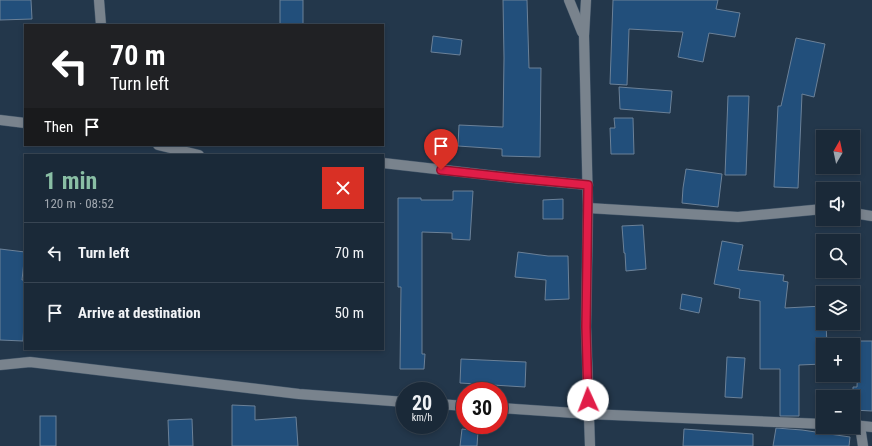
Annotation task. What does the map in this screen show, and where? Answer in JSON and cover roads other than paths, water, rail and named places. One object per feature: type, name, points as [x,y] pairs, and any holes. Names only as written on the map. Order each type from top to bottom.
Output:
[{"type":"street","points":[[98,0],[101,24]]},
{"type":"street","points":[[569,0],[584,36]]},
{"type":"street","points":[[586,0],[584,36],[588,185],[586,327],[590,446]]},
{"type":"street","points":[[0,120],[24,123]]},
{"type":"street","points":[[162,146],[195,154]]},
{"type":"street","points":[[384,163],[588,185]]},
{"type":"street","points":[[588,208],[738,217],[816,210]]},
{"type":"street","points":[[860,214],[872,216]]},
{"type":"street","points":[[0,365],[30,362],[300,394],[396,401]]},
{"type":"street","points":[[508,409],[589,414],[816,424]]},
{"type":"street","points":[[860,426],[872,427]]},
{"type":"street","points":[[859,434],[863,446]]}]
